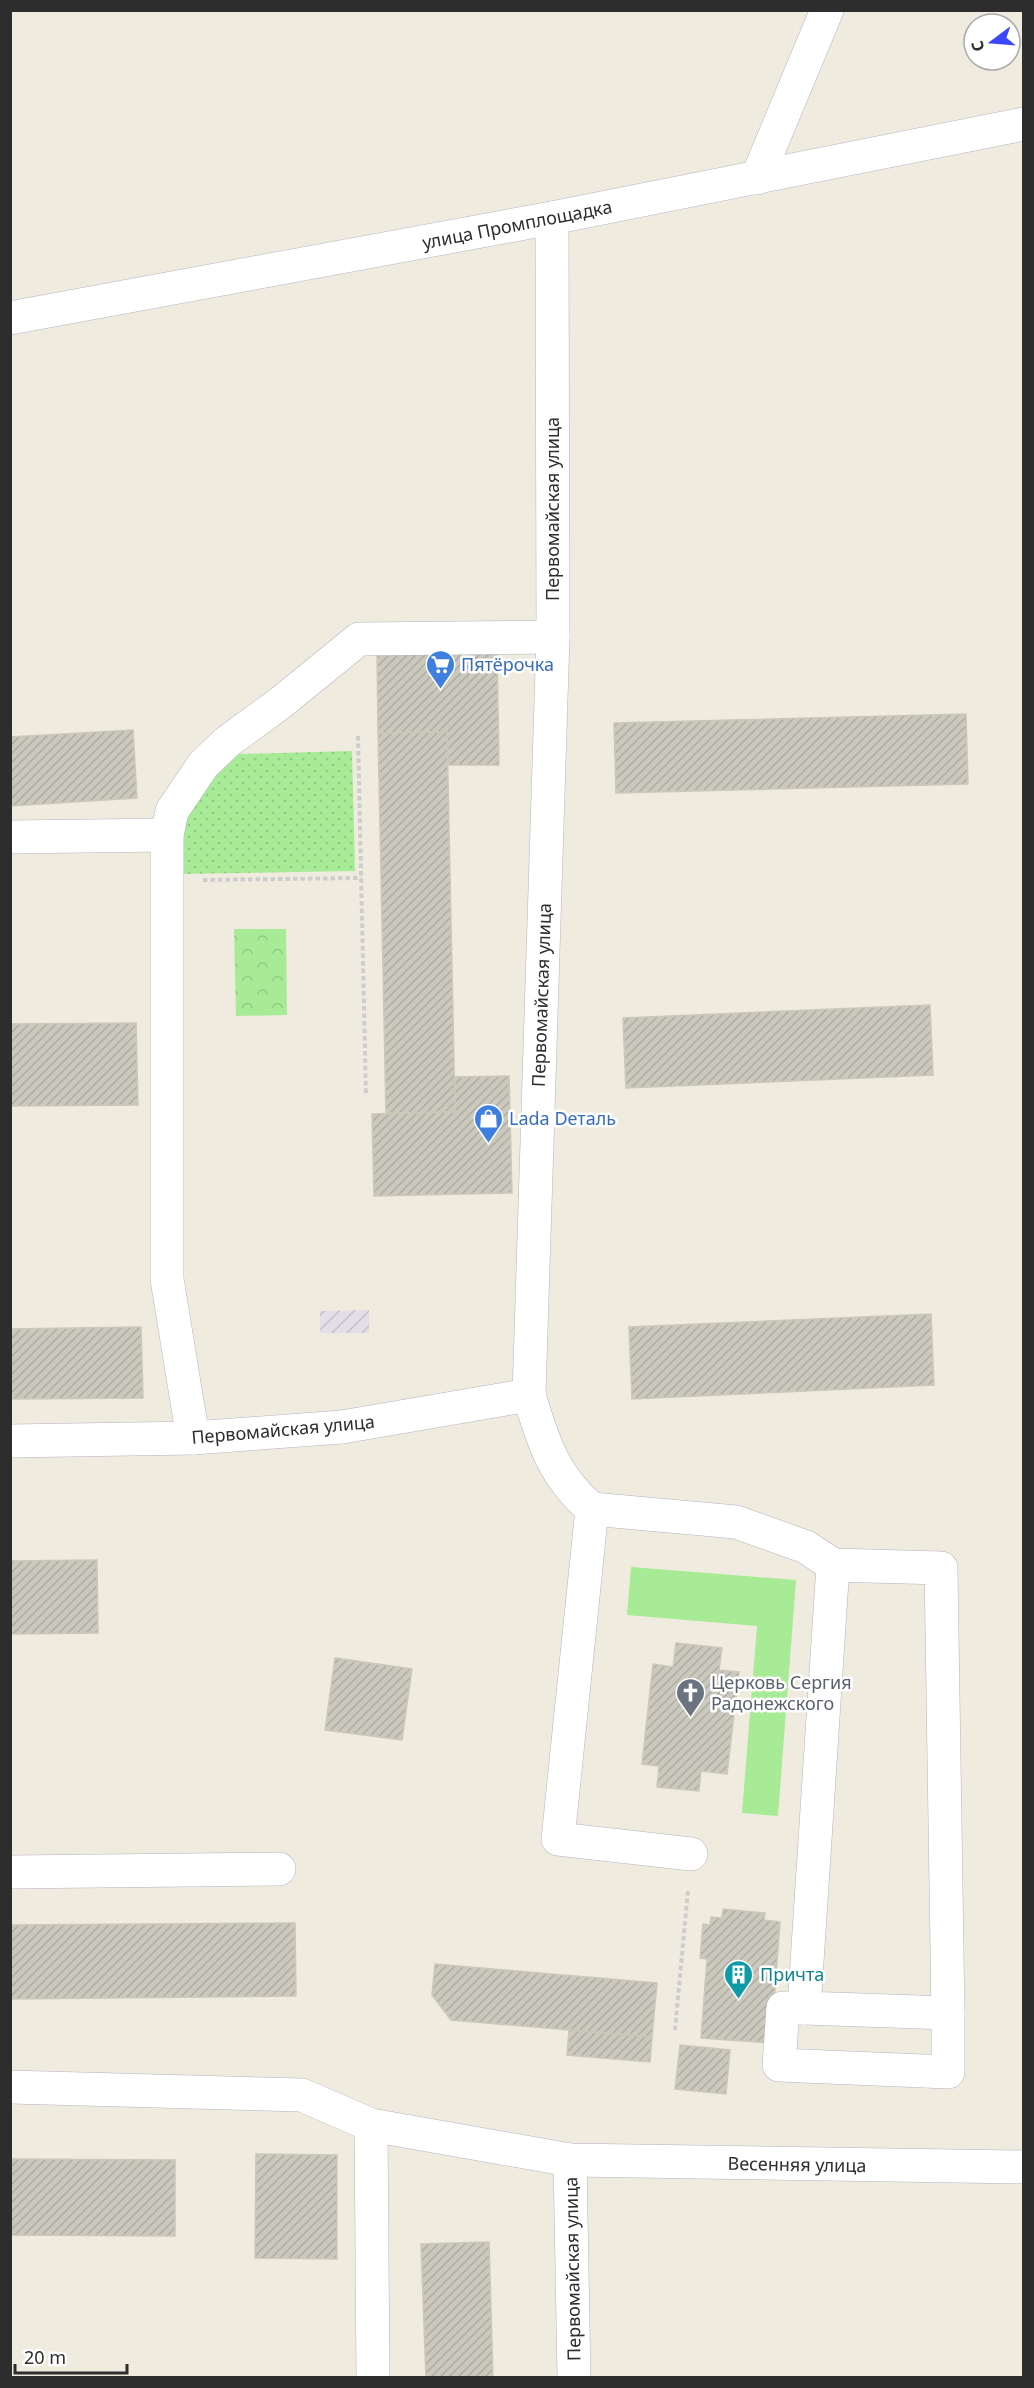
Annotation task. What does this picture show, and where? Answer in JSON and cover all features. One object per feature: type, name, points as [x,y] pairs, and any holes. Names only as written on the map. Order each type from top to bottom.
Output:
[{"type":"street","points":[[757,178],[827,10]]},
{"type":"street","name":"улица Промплощадка","points":[[10,318],[552,218],[1023,124]]},
{"type":"street","name":"Первомайская улица","points":[[10,1441],[193,1438],[342,1427],[529,1395],[553,637],[552,218]]},
{"type":"street","points":[[193,1438],[167,1279],[166,835],[172,812],[203,765],[227,742],[279,704],[359,639],[553,637]]},
{"type":"street","points":[[10,837],[166,835]]},
{"type":"street","points":[[529,1395],[542,1437],[561,1476],[574,1494],[592,1509],[736,1522],[806,1546],[833,1565],[941,1568],[948,2013],[948,2072],[779,2065],[783,2008],[948,2013]]},
{"type":"street","points":[[592,1509],[558,1839],[691,1854]]},
{"type":"street","points":[[804,2008],[833,1565]]},
{"type":"street","points":[[10,1872],[279,1869]]},
{"type":"street","name":"Весенняя улица","points":[[10,2087],[302,2096],[371,2125],[570,2160],[1023,2167]]},
{"type":"street","points":[[371,2125],[373,2378]]},
{"type":"street","name":"Первомайская улица","points":[[570,2160],[574,2378]]},
{"type":"path","points":[[358,736],[366,1096]]},
{"type":"path","points":[[167,881],[361,878]]},
{"type":"path","points":[[675,2030],[691,1854]]},
{"type":"shaded area","points":[[369,1310],[369,1333],[320,1333],[320,1311]]},
{"type":"green space","points":[[352,751],[355,871],[178,874],[183,814],[227,757],[240,754]]},
{"type":"green space","points":[[234,929],[286,929],[287,1015],[236,1016]]},
{"type":"green space","points":[[631,1567],[796,1580],[778,1816],[742,1813],[757,1626],[627,1615]]},
{"type":"building","points":[[497,646],[499,765],[448,765],[447,732],[378,733],[377,648]]},
{"type":"building","points":[[966,714],[968,784],[616,793],[614,723]]},
{"type":"building","points":[[133,730],[137,798],[10,806],[10,737]]},
{"type":"building","points":[[447,732],[455,1112],[386,1113],[378,733]]},
{"type":"building","points":[[930,1005],[933,1075],[626,1088],[623,1018]]},
{"type":"building","points":[[136,1023],[138,1105],[10,1106],[10,1024]]},
{"type":"building","points":[[509,1076],[512,1193],[374,1196],[372,1114],[455,1112],[455,1077]]},
{"type":"building","points":[[931,1314],[934,1385],[632,1399],[629,1327]]},
{"type":"building","points":[[141,1327],[143,1398],[10,1399],[10,1329]]},
{"type":"building","points":[[97,1560],[98,1633],[10,1634],[10,1561]]},
{"type":"building","name":"Церковь Сергия Радонежского","points":[[676,1643],[722,1648],[719,1670],[739,1672],[727,1774],[701,1771],[699,1791],[657,1787],[659,1766],[642,1764],[653,1664],[673,1667]]},
{"type":"building","points":[[335,1658],[412,1669],[402,1740],[325,1730]]},
{"type":"building","name":"Причта","points":[[723,1909],[765,1913],[764,1920],[780,1922],[771,2043],[701,2038],[707,1959],[700,1958],[703,1924],[710,1925],[711,1917],[722,1918]]},
{"type":"building","points":[[295,1923],[296,1996],[10,1999],[10,1925]]},
{"type":"building","points":[[435,1964],[657,1983],[652,2037],[451,2020],[432,1995]]},
{"type":"building","points":[[569,2030],[652,2037],[650,2062],[567,2055]]},
{"type":"building","points":[[680,2045],[730,2050],[726,2094],[675,2089]]},
{"type":"building","points":[[256,2154],[337,2155],[337,2259],[255,2258]]},
{"type":"building","points":[[10,2159],[175,2160],[175,2236],[10,2235]]},
{"type":"building","points":[[489,2242],[493,2378],[426,2378],[421,2244]]},
{"type":"place","name":"Пятёрочка","points":[[440,690]]},
{"type":"place","name":"Lada Dеталь","points":[[488,1144]]},
{"type":"place","name":"Церковь Сергия Радонежского","points":[[690,1718]]},
{"type":"place","name":"Причта","points":[[739,2000]]}]
